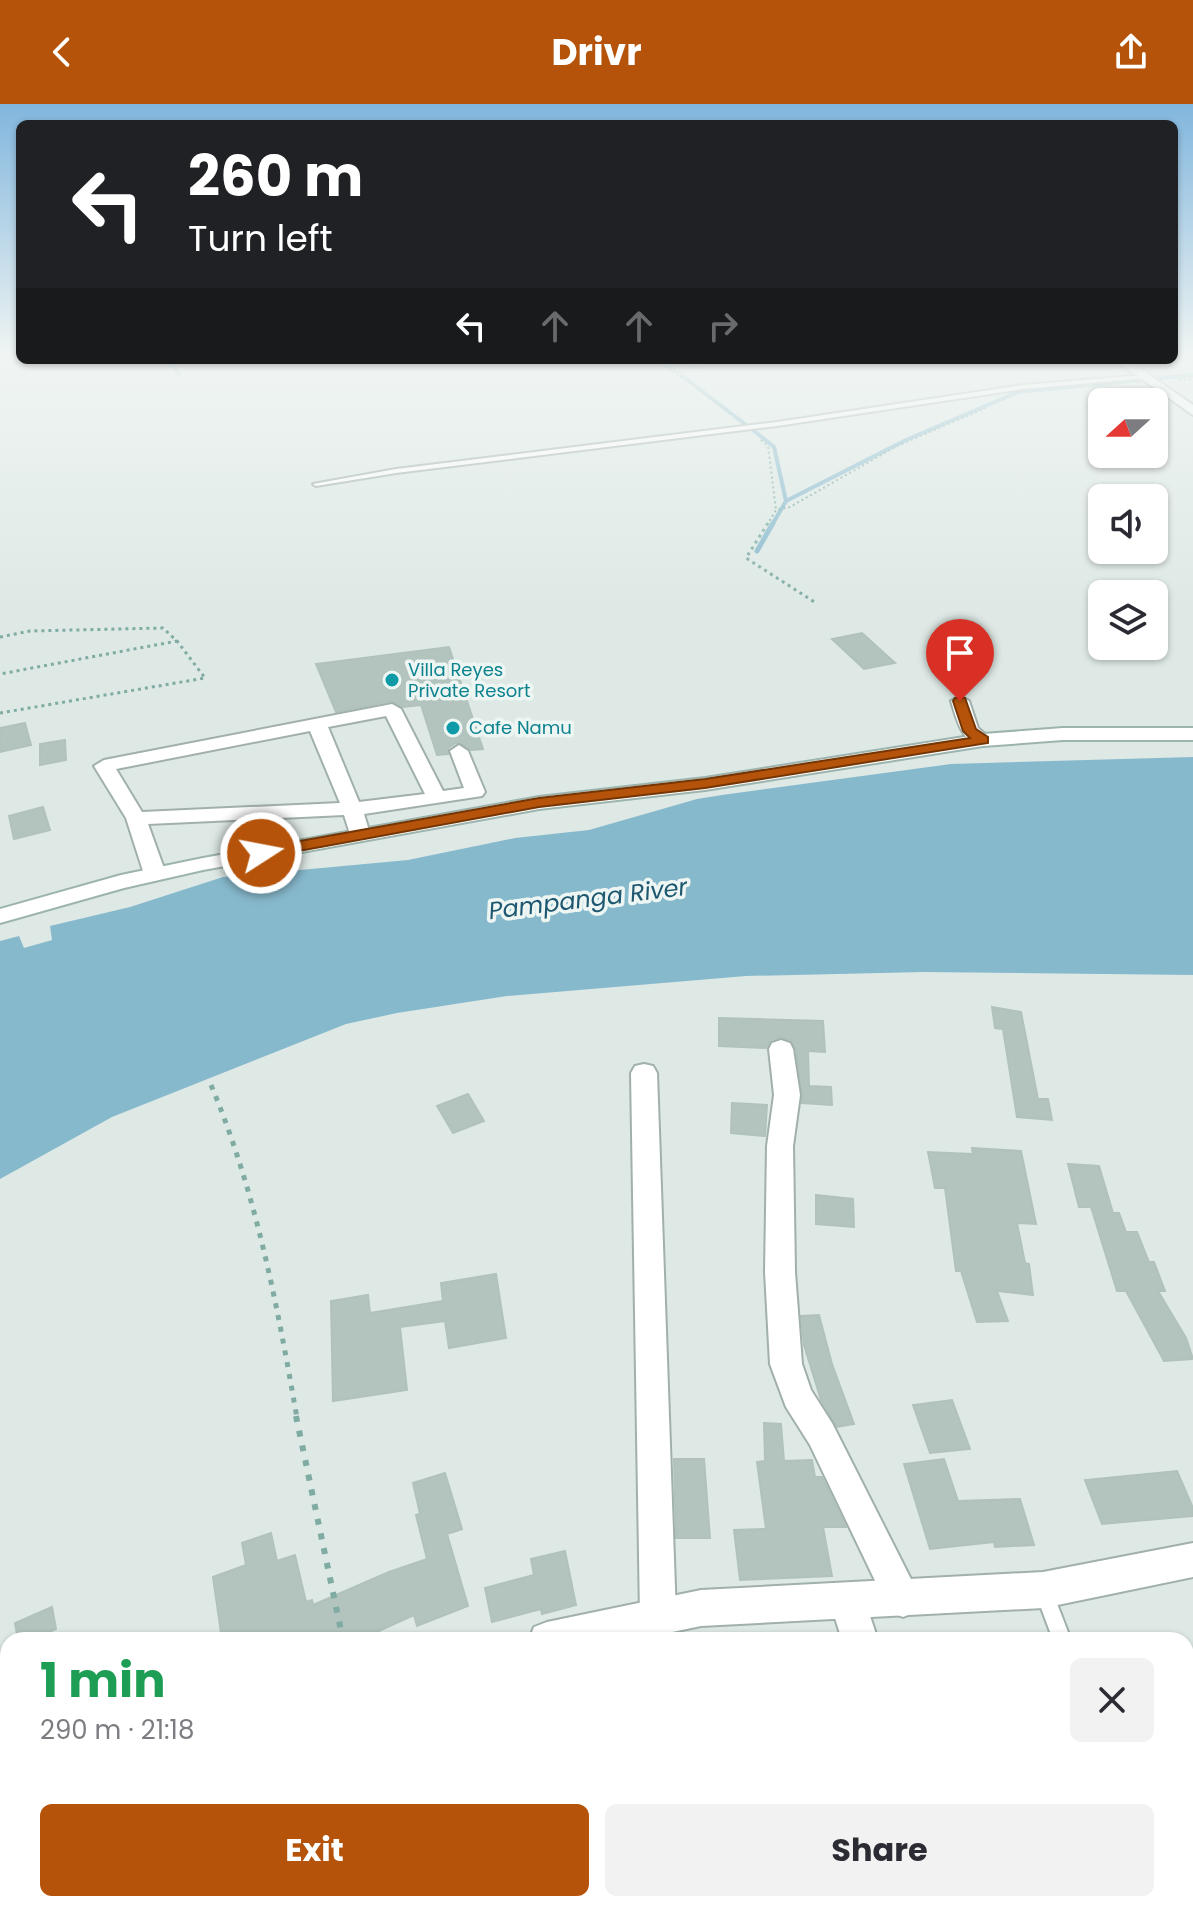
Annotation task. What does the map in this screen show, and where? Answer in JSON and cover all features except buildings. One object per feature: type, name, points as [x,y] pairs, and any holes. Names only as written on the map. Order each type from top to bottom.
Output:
[{"type":"street","points":[[960,701],[970,731],[983,740]]},
{"type":"street","points":[[155,874],[136,818],[104,766],[392,709],[437,798]]},
{"type":"street","points":[[317,724],[360,834]]},
{"type":"street","points":[[0,916],[35,904],[155,874],[525,805],[705,784],[983,740],[1063,734],[1193,734]]},
{"type":"street","points":[[136,818],[352,809],[475,792],[459,751]]},
{"type":"street","points":[[781,1049],[787,1095],[780,1146],[780,1272],[786,1364],[797,1397],[828,1446],[903,1599]]},
{"type":"street","points":[[644,1073],[658,1616]]},
{"type":"street","points":[[584,1632],[701,1608],[1043,1590],[1190,1567]]},
{"type":"street","points":[[848,1602],[857,1632]]},
{"type":"lane","points":[[316,484],[660,438]]},
{"type":"lane","points":[[1043,1590],[1059,1632]]},
{"type":"path","points":[[816,603],[746,558],[776,510],[790,507],[915,438]]},
{"type":"path","points":[[0,637],[30,631],[163,628],[205,678],[0,713]]},
{"type":"path","points":[[0,674],[177,641]]},
{"type":"path","points":[[211,1085],[233,1135],[262,1235],[278,1303],[321,1552],[341,1632]]},
{"type":"water","name":"Pampanga River","points":[[1193,757],[1193,975],[924,972],[746,976],[507,996],[397,1013],[346,1024],[112,1117],[0,1179],[0,941],[19,936],[24,948],[52,940],[50,926],[130,907],[223,877],[408,860],[515,838],[589,830],[697,799],[722,795],[951,764]]},
{"type":"waterway","points":[[763,438],[774,447],[786,501]]},
{"type":"waterway","points":[[786,501],[910,438]]},
{"type":"waterway","points":[[772,525],[786,501]]},
{"type":"waterway","points":[[757,551],[773,523]]},
{"type":"place","name":"Villa Reyes Private Resort","points":[[392,680]]},
{"type":"place","name":"Cafe Namu","points":[[453,728]]},
{"type":"route","points":[[261,853],[539,803],[705,784],[983,740],[970,731],[960,701]]}]
